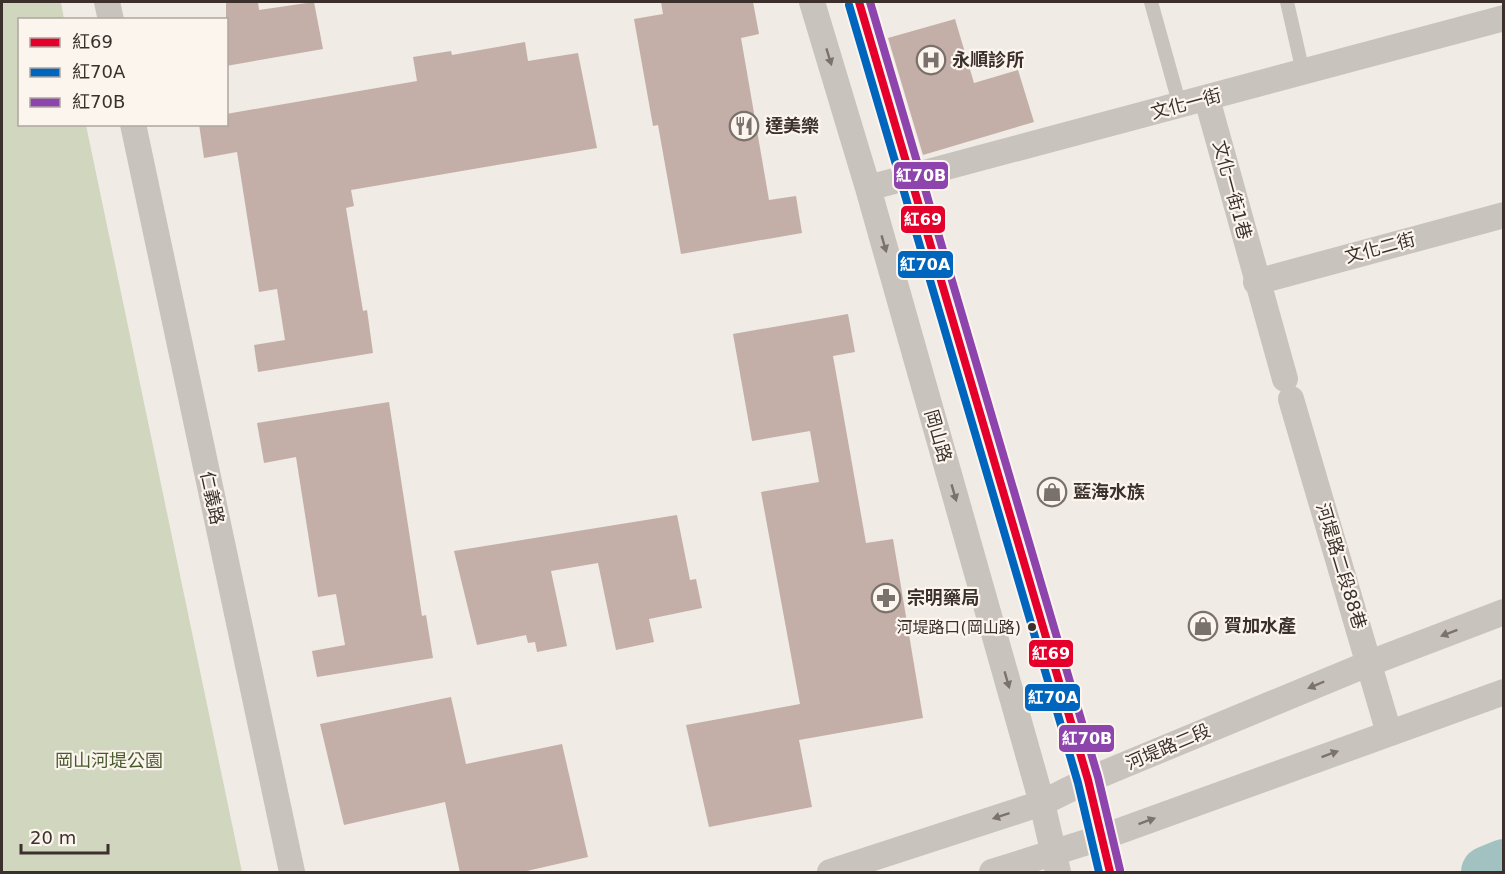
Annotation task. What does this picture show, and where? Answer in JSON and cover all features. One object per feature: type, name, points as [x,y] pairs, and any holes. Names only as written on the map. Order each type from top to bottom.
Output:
[{"type":"street","points":[[107,2],[111,18]]},
{"type":"street","name":"岡山路","points":[[812,2],[868,188],[1042,803],[1056,862]]},
{"type":"street","points":[[859,2],[1088,780],[1110,873]]},
{"type":"street","name":"文化一街","points":[[868,188],[1503,18]]},
{"type":"street","name":"文化一街1巷","points":[[1207,99],[1256,282],[1288,389]]},
{"type":"street","name":"仁義路","points":[[133,126],[292,873]]},
{"type":"street","name":"文化二街","points":[[1256,282],[1503,215]]},
{"type":"street","name":"河堤路二段88巷","points":[[1288,389],[1389,733]]},
{"type":"street","name":"河堤路二段","points":[[830,873],[1042,803],[1088,780],[1370,663],[1503,612]]},
{"type":"street","points":[[992,873],[1056,862],[1103,837],[1503,692]]},
{"type":"lane","points":[[1151,2],[1179,106]]},
{"type":"lane","points":[[1287,2],[1304,72]]},
{"type":"green space","name":"岡山河堤公園","points":[[2,2],[61,2],[64,18],[18,18],[18,126],[86,126],[242,872],[2,872]]},
{"type":"building","points":[[226,2],[258,2],[259,10],[314,2],[323,49],[228,66],[228,18],[226,18]]},
{"type":"building","points":[[661,2],[753,2],[759,34],[741,38],[769,200],[796,196],[802,233],[681,254],[658,125],[653,126],[634,19],[663,14]]},
{"type":"building","points":[[955,19],[974,83],[1018,70],[1034,122],[923,155],[888,38]]},
{"type":"building","points":[[525,42],[528,61],[578,53],[597,148],[351,190],[354,206],[346,208],[363,311],[367,310],[373,353],[258,372],[254,345],[285,340],[277,289],[259,292],[237,152],[204,158],[199,126],[228,126],[228,114],[417,81],[413,57],[451,51],[452,55]]},
{"type":"building","points":[[848,314],[855,352],[833,356],[866,543],[893,539],[923,718],[799,740],[812,807],[709,827],[686,725],[800,704],[761,492],[819,482],[810,431],[752,441],[733,334]]},
{"type":"building","points":[[389,402],[422,616],[426,615],[433,658],[317,677],[312,651],[345,645],[336,594],[318,597],[296,457],[264,463],[257,423]]},
{"type":"building","points":[[677,515],[690,580],[696,579],[702,608],[649,619],[654,642],[616,650],[598,563],[551,571],[567,646],[537,652],[535,642],[528,643],[526,635],[477,645],[454,551]]},
{"type":"building","points":[[451,697],[466,764],[562,744],[588,857],[518,873],[460,873],[445,802],[344,825],[320,724]]},
{"type":"waterway","points":[[1487,872],[1504,865]]},
{"type":"transit line","name":"紅69","points":[[859,2],[1088,780],[1110,872]]},
{"type":"transit line","name":"紅70B","points":[[870,2],[1098,777],[1120,870]]},
{"type":"transit line","name":"紅70A","points":[[849,5],[1078,783],[1099,872]]},
{"type":"place","name":"永順診所","points":[[931,60]]},
{"type":"place","name":"達美樂","points":[[744,126]]},
{"type":"place","name":"藍海水族","points":[[1052,492]]},
{"type":"place","name":"宗明藥局","points":[[886,598]]},
{"type":"place","name":"賀加水產","points":[[1203,626]]},
{"type":"place","name":"河堤路口(岡山路)","points":[[1032,627]]}]
